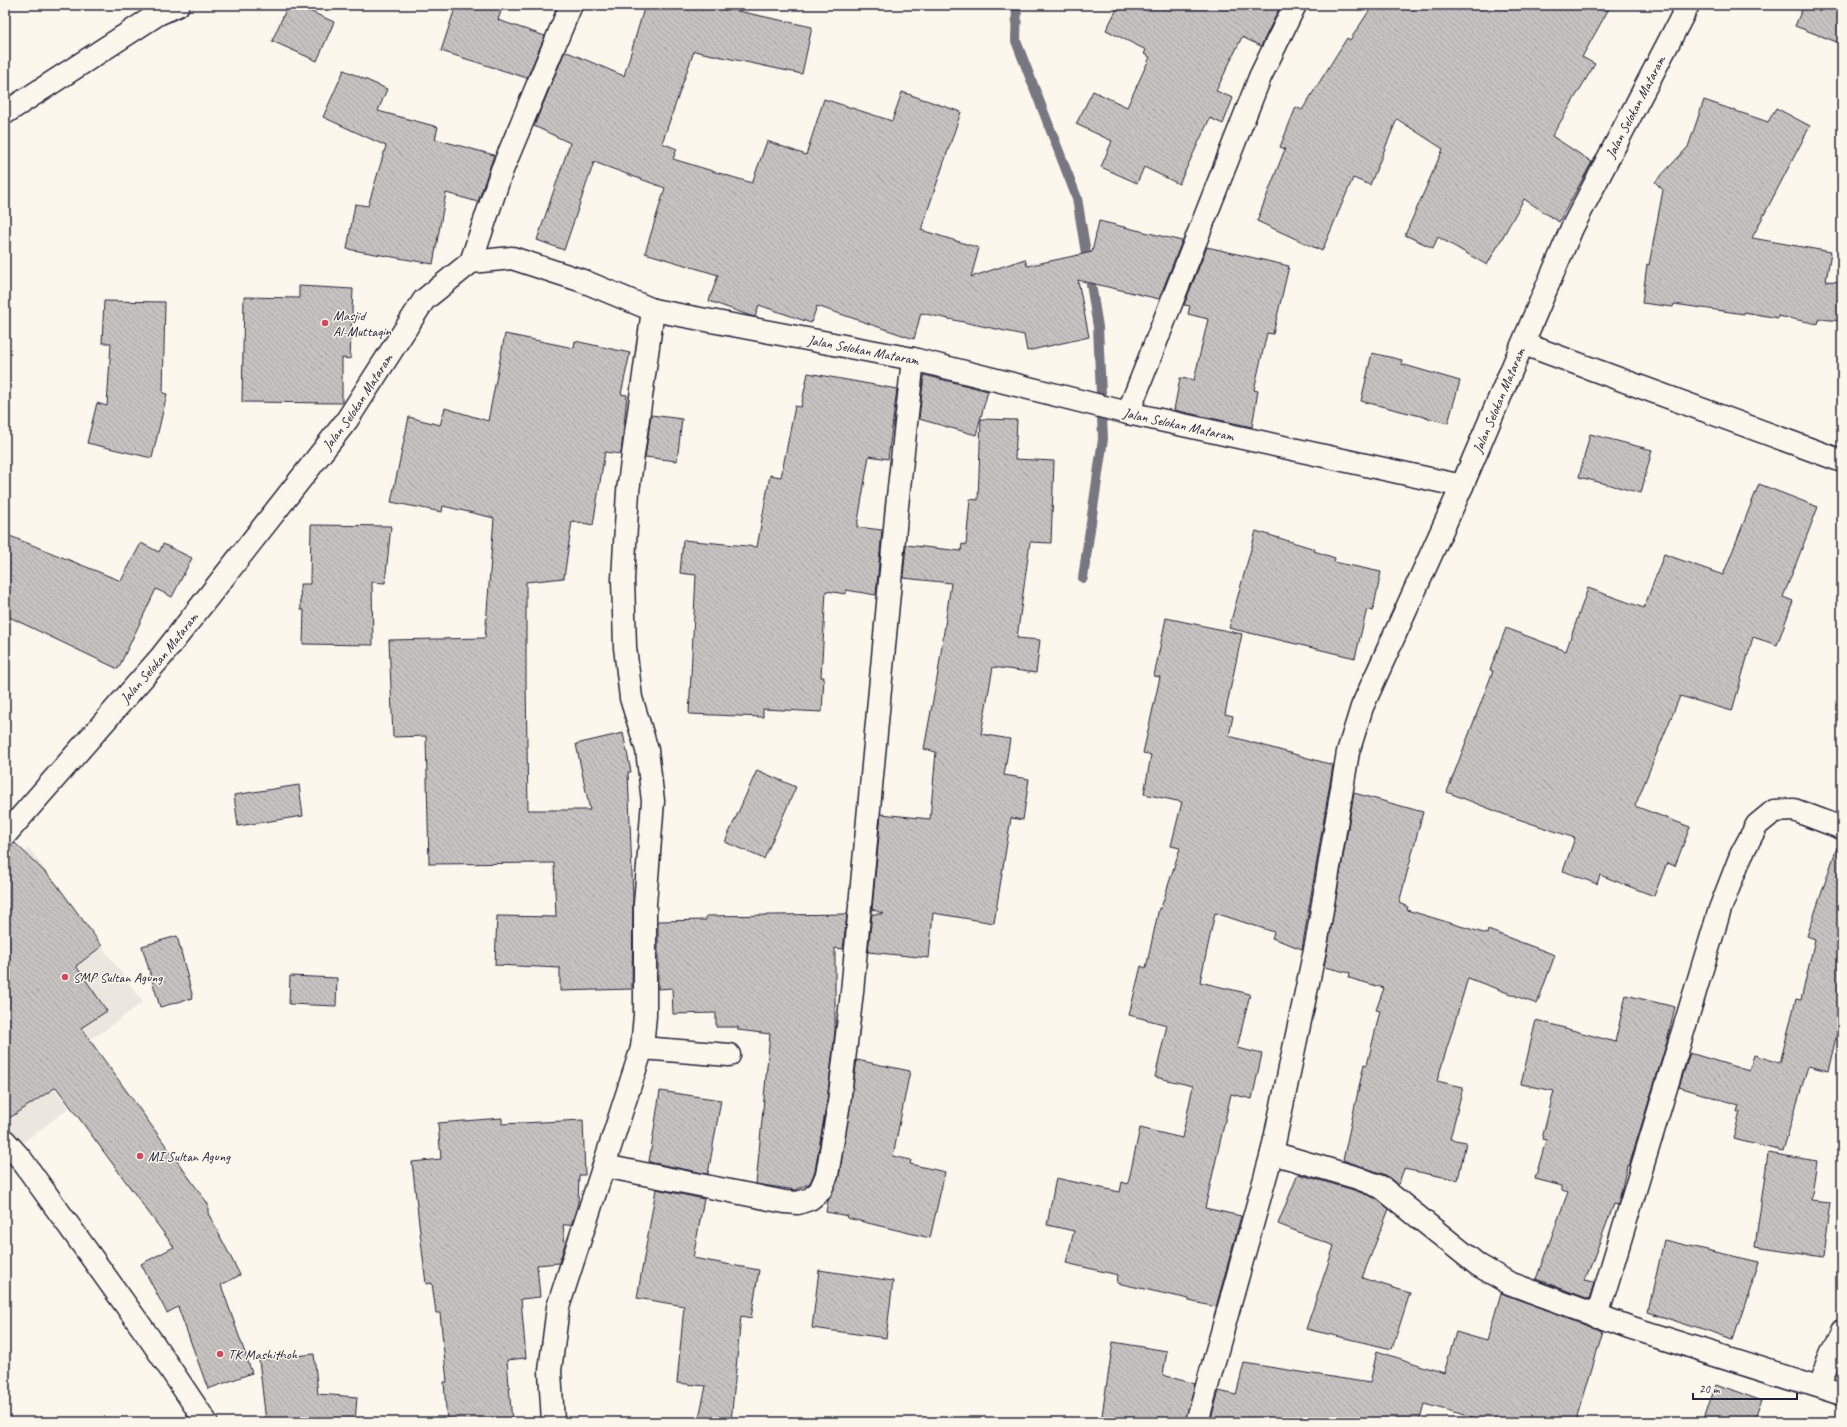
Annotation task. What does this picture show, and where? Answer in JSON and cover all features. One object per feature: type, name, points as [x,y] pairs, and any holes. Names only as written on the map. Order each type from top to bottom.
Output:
[{"type":"street","points":[[5,112],[158,14],[178,5]]},
{"type":"street","points":[[471,262],[502,170],[571,5]]},
{"type":"street","points":[[1128,413],[1260,77],[1295,5]]},
{"type":"street","name":"Jalan Selokan Mataram","points":[[5,835],[161,657],[347,420],[424,300],[471,262],[512,258],[583,281],[653,310],[913,360],[1128,413],[1462,486],[1524,344],[1572,228],[1688,5]]},
{"type":"street","points":[[553,1422],[550,1371],[558,1307],[642,1048],[645,1015],[645,904],[653,801],[647,750],[631,698],[625,647],[623,579],[628,491],[653,310]]},
{"type":"street","points":[[1524,344],[1842,461]]},
{"type":"street","points":[[604,1166],[785,1202],[798,1203],[810,1199],[820,1191],[827,1175],[839,1103],[852,992],[897,506],[913,360]]},
{"type":"street","points":[[1197,1422],[1272,1154],[1317,940],[1348,752],[1362,707],[1462,486]]},
{"type":"street","points":[[1597,1316],[1720,909],[1741,855],[1757,825],[1774,810],[1794,810],[1842,828]]},
{"type":"street","points":[[642,1048],[730,1055]]},
{"type":"street","points":[[5,1141],[25,1166],[153,1343],[206,1422]]},
{"type":"street","points":[[1272,1154],[1358,1178],[1381,1188],[1478,1266],[1509,1283],[1597,1316],[1842,1394]]},
{"type":"street","points":[[1818,1386],[1842,1331]]},
{"type":"shaded area","name":"SMP Sultan Agung","points":[[29,848],[143,1002],[105,1030],[68,1053],[45,1075],[69,1108],[5,1156],[5,866]]},
{"type":"building","points":[[288,5],[296,5],[334,22],[317,61],[272,41]]},
{"type":"building","points":[[456,5],[503,5],[498,20],[545,36],[527,78],[441,51]]},
{"type":"building","points":[[645,5],[710,5],[812,27],[802,74],[694,51],[662,143],[677,149],[673,159],[752,183],[767,141],[806,155],[824,99],[892,121],[902,92],[961,112],[921,230],[979,248],[971,277],[1025,259],[1027,266],[1092,252],[1099,221],[1182,241],[1159,299],[1078,280],[1089,337],[1027,351],[1024,335],[921,313],[914,339],[817,306],[811,323],[759,305],[755,317],[709,301],[718,275],[645,253],[665,188],[594,162],[564,250],[537,240],[570,143],[534,126],[565,51],[624,76]]},
{"type":"building","points":[[1119,5],[1281,5],[1261,46],[1242,37],[1216,91],[1233,98],[1223,124],[1210,118],[1179,184],[1144,167],[1137,183],[1101,167],[1112,141],[1076,124],[1093,91],[1127,107],[1150,57],[1144,54],[1146,50],[1106,30]]},
{"type":"building","points":[[1373,5],[1611,5],[1582,57],[1595,64],[1552,136],[1592,162],[1559,222],[1524,199],[1487,265],[1438,237],[1433,248],[1405,235],[1443,149],[1397,119],[1370,185],[1353,178],[1322,251],[1257,221],[1285,149],[1280,147],[1296,107],[1302,110],[1347,38],[1350,40]]},
{"type":"building","points":[[1804,5],[1842,5],[1842,44],[1795,26]]},
{"type":"building","points":[[344,70],[387,89],[378,111],[438,127],[435,139],[494,155],[478,202],[446,193],[433,264],[347,249],[355,204],[368,206],[386,146],[323,117]]},
{"type":"building","points":[[1704,100],[1768,122],[1776,108],[1810,126],[1752,238],[1831,252],[1826,281],[1842,282],[1842,321],[1819,319],[1818,324],[1778,316],[1778,318],[1744,312],[1744,314],[1674,304],[1673,307],[1642,303],[1647,264],[1649,265],[1663,190],[1655,182],[1688,147]]},
{"type":"building","points":[[1207,247],[1289,266],[1273,334],[1267,333],[1254,390],[1258,391],[1252,427],[1174,410],[1180,378],[1194,380],[1208,319],[1188,314],[1190,306],[1184,305]]},
{"type":"building","points":[[299,286],[353,289],[350,359],[342,358],[342,403],[242,402],[244,297],[299,298]]},
{"type":"building","points":[[104,301],[165,302],[163,393],[167,394],[152,458],[87,443],[97,403],[107,406],[111,343],[102,343]]},
{"type":"building","points":[[505,334],[574,348],[575,341],[630,353],[621,394],[627,395],[621,454],[605,452],[593,525],[572,521],[564,578],[526,582],[526,681],[528,810],[590,810],[576,744],[623,733],[631,772],[628,772],[633,898],[632,989],[560,991],[560,968],[495,965],[497,916],[556,917],[554,863],[429,864],[426,736],[393,737],[389,640],[485,638],[494,518],[443,506],[442,512],[391,502],[409,417],[440,425],[445,408],[488,421]]},
{"type":"building","points":[[1372,353],[1402,360],[1401,364],[1460,381],[1448,423],[1361,401]]},
{"type":"building","points":[[808,373],[897,389],[888,459],[869,456],[857,527],[882,530],[876,595],[846,590],[846,594],[826,591],[821,677],[824,677],[822,712],[763,709],[763,717],[689,714],[696,575],[680,573],[683,540],[757,547],[770,475],[781,477],[795,406],[801,407]]},
{"type":"building","points":[[924,375],[988,391],[976,435],[919,419]]},
{"type":"building","points":[[651,415],[682,419],[677,461],[645,457]]},
{"type":"building","points":[[981,419],[1017,420],[1015,459],[1054,461],[1051,543],[1030,542],[1017,638],[1040,640],[1036,673],[993,667],[981,734],[1010,739],[1004,775],[1029,779],[1023,820],[1011,818],[994,923],[933,913],[929,958],[868,952],[872,914],[884,914],[872,909],[881,814],[930,819],[936,752],[924,749],[938,673],[951,583],[903,578],[906,545],[961,551],[962,544],[966,545],[970,499],[978,500]]},
{"type":"building","points":[[1590,434],[1652,450],[1641,493],[1579,477]]},
{"type":"building","points":[[1759,484],[1818,507],[1783,597],[1793,601],[1777,645],[1753,637],[1732,711],[1680,696],[1635,806],[1690,827],[1675,866],[1667,863],[1654,896],[1600,875],[1597,884],[1563,871],[1575,838],[1503,814],[1447,792],[1493,671],[1490,670],[1506,628],[1566,651],[1588,588],[1644,608],[1664,554],[1723,575]]},
{"type":"building","points":[[311,525],[391,526],[385,583],[372,582],[373,645],[303,644],[304,610],[301,610],[300,584],[310,584]]},
{"type":"building","points":[[1256,531],[1315,549],[1314,551],[1335,558],[1334,562],[1381,572],[1373,611],[1367,609],[1355,658],[1229,628]]},
{"type":"building","points":[[5,534],[121,581],[141,543],[159,552],[163,544],[192,558],[172,597],[156,589],[118,669],[5,615]]},
{"type":"building","points":[[1166,618],[1242,634],[1225,714],[1233,716],[1229,736],[1333,765],[1302,949],[1272,938],[1274,932],[1215,913],[1200,982],[1250,994],[1237,1048],[1262,1054],[1252,1099],[1231,1094],[1205,1208],[1241,1216],[1216,1307],[1189,1301],[1189,1299],[1117,1283],[1118,1275],[1066,1263],[1074,1231],[1047,1225],[1056,1178],[1120,1192],[1122,1182],[1128,1184],[1140,1128],[1182,1138],[1193,1086],[1155,1077],[1167,1025],[1129,1015],[1141,966],[1146,968],[1159,908],[1161,908],[1180,848],[1171,846],[1182,802],[1144,794],[1151,755],[1143,753],[1160,677],[1154,676]]},
{"type":"building","points":[[757,770],[796,787],[764,859],[725,842]]},
{"type":"building","points":[[299,785],[303,816],[238,826],[234,795]]},
{"type":"building","points":[[1354,793],[1423,812],[1399,903],[1408,907],[1407,910],[1487,934],[1488,930],[1555,955],[1537,1004],[1468,978],[1437,1081],[1463,1087],[1450,1139],[1466,1142],[1458,1180],[1404,1169],[1398,1185],[1386,1175],[1343,1160],[1364,1064],[1367,1065],[1380,1011],[1376,1010],[1384,988],[1349,978],[1350,973],[1324,967]]},
{"type":"building","points":[[15,843],[54,881],[102,946],[76,966],[107,1011],[81,1028],[208,1204],[208,1213],[240,1275],[221,1285],[252,1373],[208,1389],[178,1307],[167,1313],[141,1264],[174,1247],[56,1087],[5,1121],[5,847]]},
{"type":"building","points":[[1837,847],[1842,848],[1842,1012],[1828,1071],[1808,1066],[1783,1151],[1733,1139],[1740,1112],[1737,1112],[1739,1105],[1679,1087],[1690,1053],[1749,1071],[1754,1055],[1780,1063],[1796,999],[1801,1000],[1815,939],[1807,936]]},
{"type":"building","points":[[847,914],[843,949],[835,948],[835,1031],[827,1101],[815,1171],[810,1183],[796,1190],[756,1184],[770,1034],[738,1030],[738,1027],[716,1027],[716,1013],[673,1014],[672,988],[658,989],[658,921],[706,920],[706,916]]},
{"type":"building","points":[[177,936],[193,998],[160,1007],[142,946]]},
{"type":"building","points":[[290,976],[337,978],[336,1006],[289,1004]]},
{"type":"building","points":[[1626,995],[1675,1007],[1666,1045],[1629,1166],[1627,1166],[1618,1205],[1614,1204],[1585,1281],[1594,1283],[1589,1299],[1536,1279],[1568,1192],[1562,1190],[1562,1186],[1535,1179],[1546,1140],[1542,1139],[1554,1091],[1521,1084],[1536,1020],[1615,1042]]},
{"type":"building","points":[[857,1060],[910,1071],[893,1156],[911,1160],[910,1164],[945,1172],[930,1238],[847,1218],[848,1216],[826,1212],[828,1201],[839,1177]]},
{"type":"building","points":[[660,1091],[721,1100],[708,1174],[649,1162]]},
{"type":"building","points":[[502,1118],[502,1124],[583,1120],[585,1175],[579,1175],[578,1203],[571,1225],[563,1225],[565,1244],[559,1263],[537,1265],[540,1297],[521,1299],[526,1358],[507,1360],[512,1422],[447,1422],[444,1382],[447,1382],[440,1313],[436,1313],[432,1283],[426,1284],[412,1162],[441,1159],[438,1123]]},
{"type":"building","points":[[1768,1153],[1817,1161],[1811,1200],[1830,1202],[1823,1257],[1755,1247]]},
{"type":"building","points":[[1298,1174],[1354,1190],[1375,1198],[1389,1209],[1362,1278],[1410,1293],[1392,1349],[1306,1329],[1334,1246],[1278,1224]]},
{"type":"building","points":[[656,1189],[704,1199],[693,1258],[759,1270],[751,1318],[741,1316],[731,1422],[698,1422],[706,1386],[677,1383],[684,1306],[637,1298]]},
{"type":"building","points":[[1664,1240],[1759,1262],[1733,1340],[1648,1312]]},
{"type":"building","points":[[819,1270],[893,1281],[886,1338],[812,1328]]},
{"type":"building","points":[[1501,1293],[1603,1331],[1576,1422],[1491,1422],[1424,1404],[1419,1422],[1210,1422],[1219,1391],[1236,1395],[1244,1363],[1370,1383],[1377,1351],[1444,1373],[1456,1332],[1487,1341]]},
{"type":"building","points":[[1113,1342],[1167,1351],[1163,1375],[1195,1384],[1185,1422],[1101,1422]]},
{"type":"building","points":[[314,1354],[318,1394],[357,1397],[355,1422],[286,1420],[266,1422],[259,1360]]},
{"type":"building","points":[[1716,1383],[1762,1400],[1754,1422],[1703,1422]]},
{"type":"waterway","points":[[1017,5],[1016,41],[1077,198],[1098,327],[1103,439],[1083,578]]},
{"type":"place","name":"Masjid Al-Muttaqin","points":[[325,323]]},
{"type":"place","name":"SMP Sultan Agung","points":[[65,977]]},
{"type":"place","name":"MI Sultan Agung","points":[[140,1156]]},
{"type":"place","name":"TK Mashithoh","points":[[220,1354]]}]
